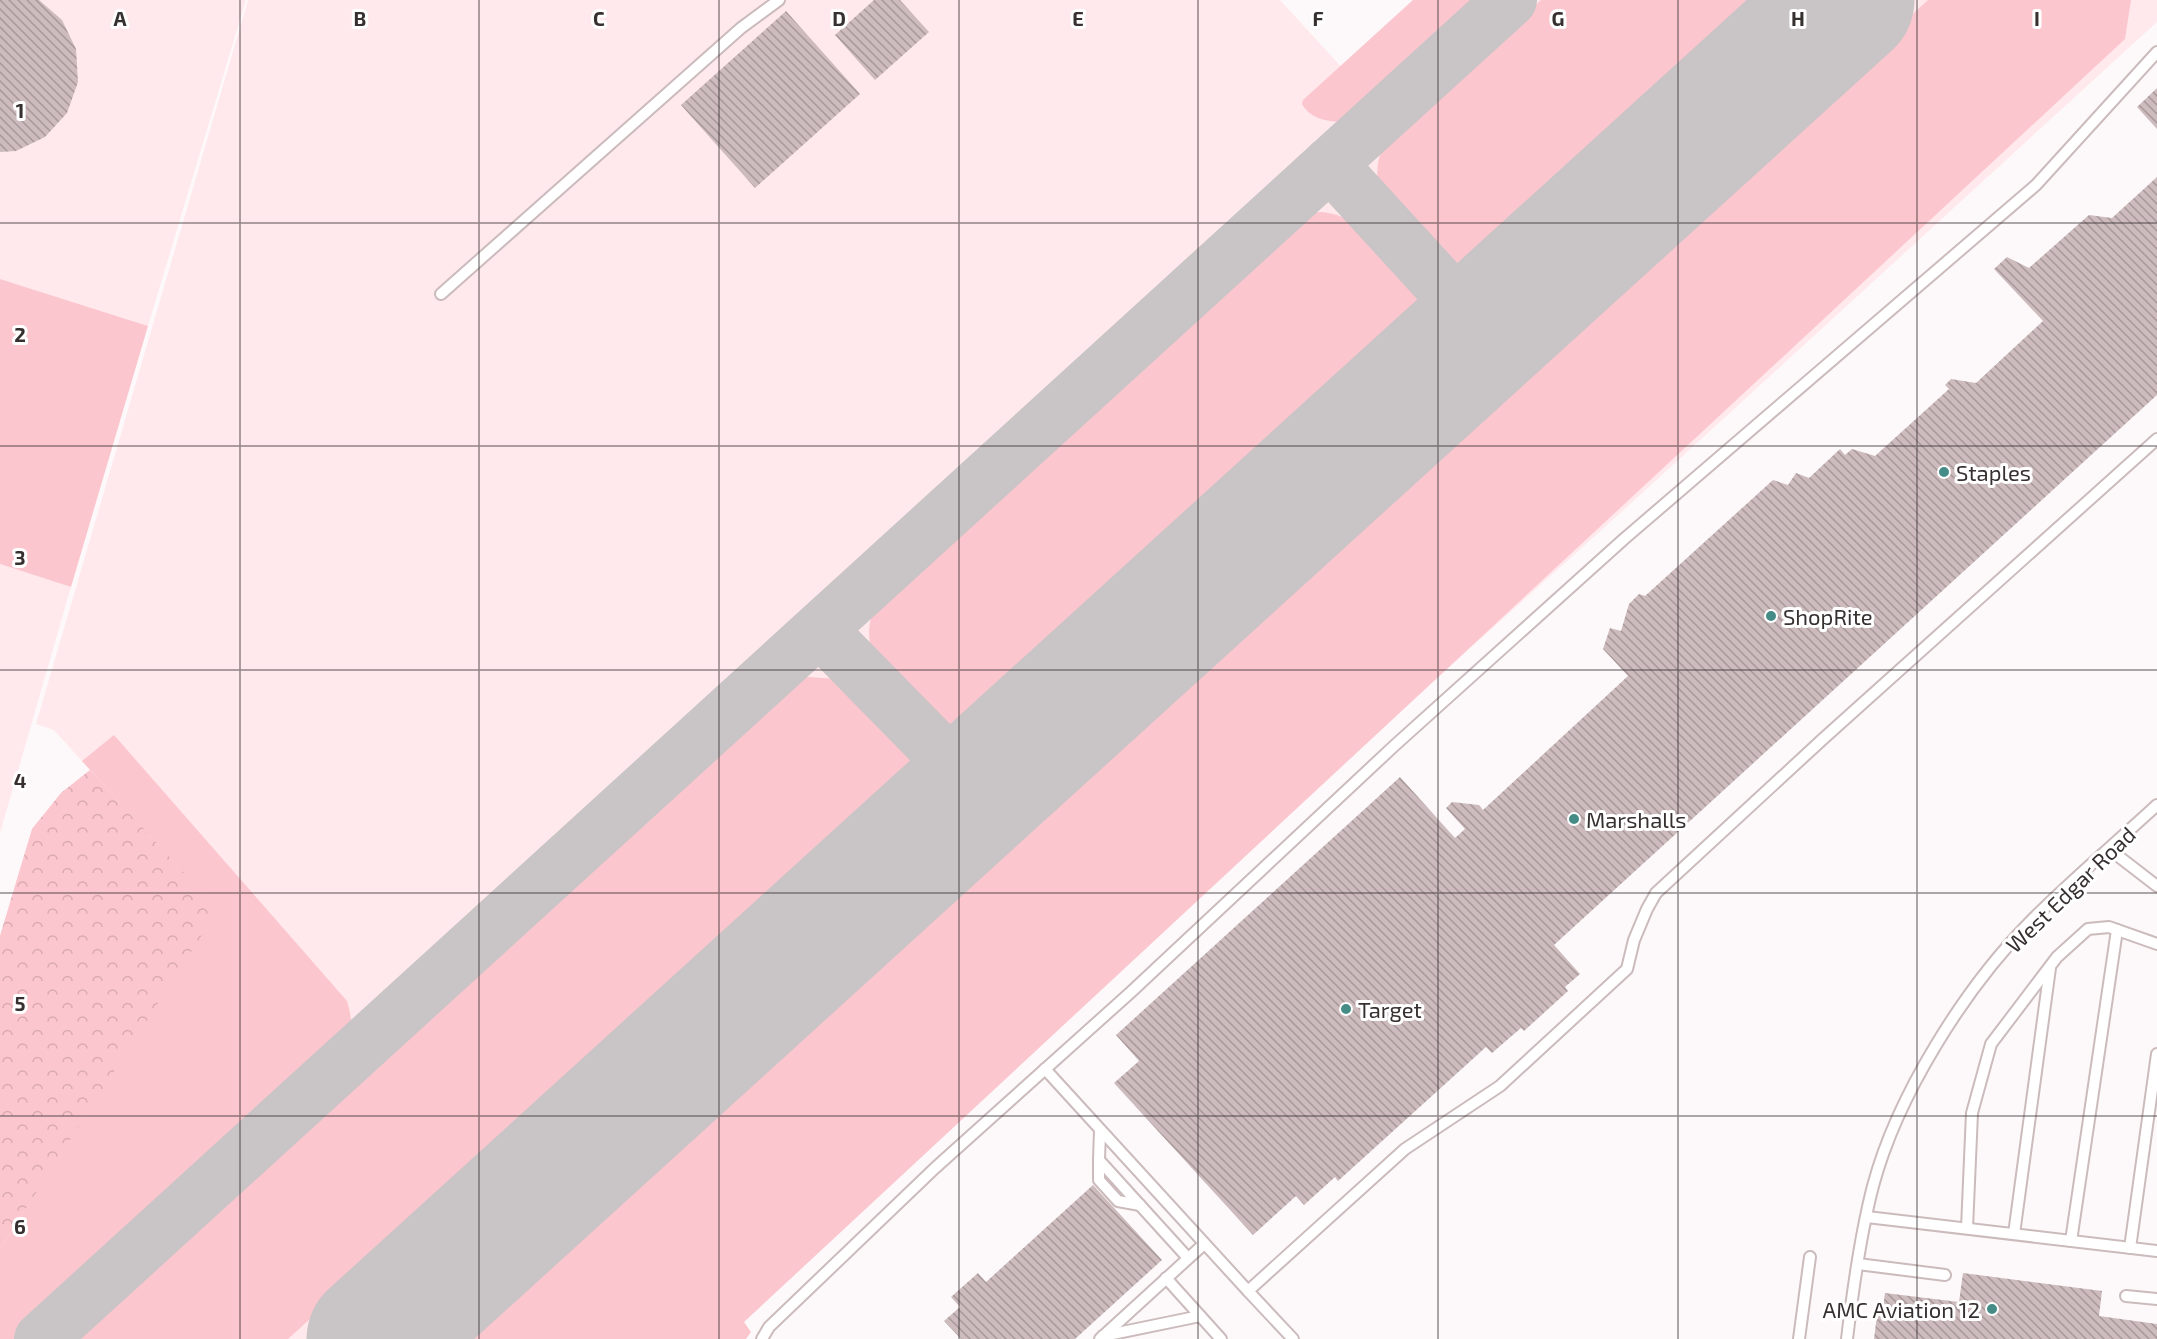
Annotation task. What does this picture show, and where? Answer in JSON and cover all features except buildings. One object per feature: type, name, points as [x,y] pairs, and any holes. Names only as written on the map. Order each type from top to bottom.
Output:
[{"type":"lane","points":[[441,294],[741,28],[779,0]]},
{"type":"lane","points":[[762,1339],[769,1327],[935,1168],[1045,1070],[1394,746],[1624,539],[2036,185],[2157,52]]},
{"type":"lane","points":[[1248,1291],[1405,1149],[1500,1086],[1627,969],[1634,940],[1656,893],[1824,738],[2157,439]]},
{"type":"lane","name":"West Edgar Road","points":[[1847,1339],[1873,1185],[1902,1107],[1949,1024],[2029,923],[2157,805]]},
{"type":"lane","points":[[2109,849],[2157,886]]},
{"type":"lane","points":[[1967,1228],[1972,1113],[1991,1044],[2050,968],[2088,929],[2109,927],[2157,944]]},
{"type":"lane","points":[[2071,1241],[2117,930]]},
{"type":"lane","points":[[2013,1234],[2050,968]]},
{"type":"lane","points":[[2130,1248],[2157,1054]]},
{"type":"lane","points":[[1045,1070],[1293,1339]]},
{"type":"lane","points":[[1100,1131],[1099,1160],[1188,1258]]},
{"type":"lane","points":[[1867,1216],[2157,1251]]},
{"type":"lane","points":[[1102,1338],[1204,1244]]},
{"type":"lane","points":[[1798,1339],[1810,1257]]},
{"type":"lane","points":[[1858,1264],[1945,1275]]},
{"type":"lane","points":[[1166,1278],[1221,1339]]},
{"type":"lane","points":[[2126,1296],[2157,1299]]},
{"type":"lane","points":[[1102,1338],[1200,1316]]},
{"type":"shaded area","points":[[0,0],[246,0],[148,326],[0,279]]},
{"type":"shaded area","points":[[248,0],[1280,0],[1347,73],[1428,0],[2157,0],[2157,22],[1605,527],[1253,843],[718,1339],[0,1339],[0,936],[32,829],[61,793],[90,770],[54,730],[36,724]]},
{"type":"shaded area","points":[[0,564],[71,587],[0,833]]},
{"type":"green space","points":[[1413,0],[1495,0],[1361,119],[1346,122],[1329,121],[1307,111],[1302,104],[1303,100]]},
{"type":"green space","points":[[1541,0],[1759,0],[1463,269],[1458,270],[1439,257],[1414,232],[1383,194],[1377,172],[1379,159],[1390,136]]},
{"type":"green space","points":[[1928,0],[2131,0],[2125,39],[744,1322],[751,1332],[746,1339],[457,1339]]},
{"type":"green space","points":[[1322,212],[1338,215],[1352,222],[1379,243],[1423,295],[1425,303],[954,732],[945,733],[904,695],[876,659],[870,644],[869,631],[877,601],[1291,223],[1310,213]]},
{"type":"green space","points":[[0,279],[148,326],[71,587],[0,564]]},
{"type":"green space","points":[[809,677],[837,679],[850,686],[911,753],[916,760],[915,768],[288,1339],[71,1339],[791,680]]},
{"type":"green space","points":[[114,735],[347,1001],[351,1024],[350,1040],[348,1046],[24,1339],[0,1339],[0,1249],[217,910],[82,761]]},
{"type":"green space","points":[[90,770],[218,910],[0,1249],[0,936],[32,829],[61,793]]},
{"type":"taxiway","points":[[41,1339],[1510,0]]},
{"type":"taxiway","points":[[1330,164],[1483,331]]},
{"type":"taxiway","points":[[820,630],[977,790]]},
{"type":"runway","points":[[374,1339],[1847,0]]},
{"type":"place","name":"Staples","points":[[1944,472]]},
{"type":"place","name":"ShopRite","points":[[1771,616]]},
{"type":"place","name":"Marshalls","points":[[1574,819]]},
{"type":"place","name":"Target","points":[[1346,1009]]},
{"type":"place","name":"AMC Aviation 12","points":[[1992,1309]]}]
